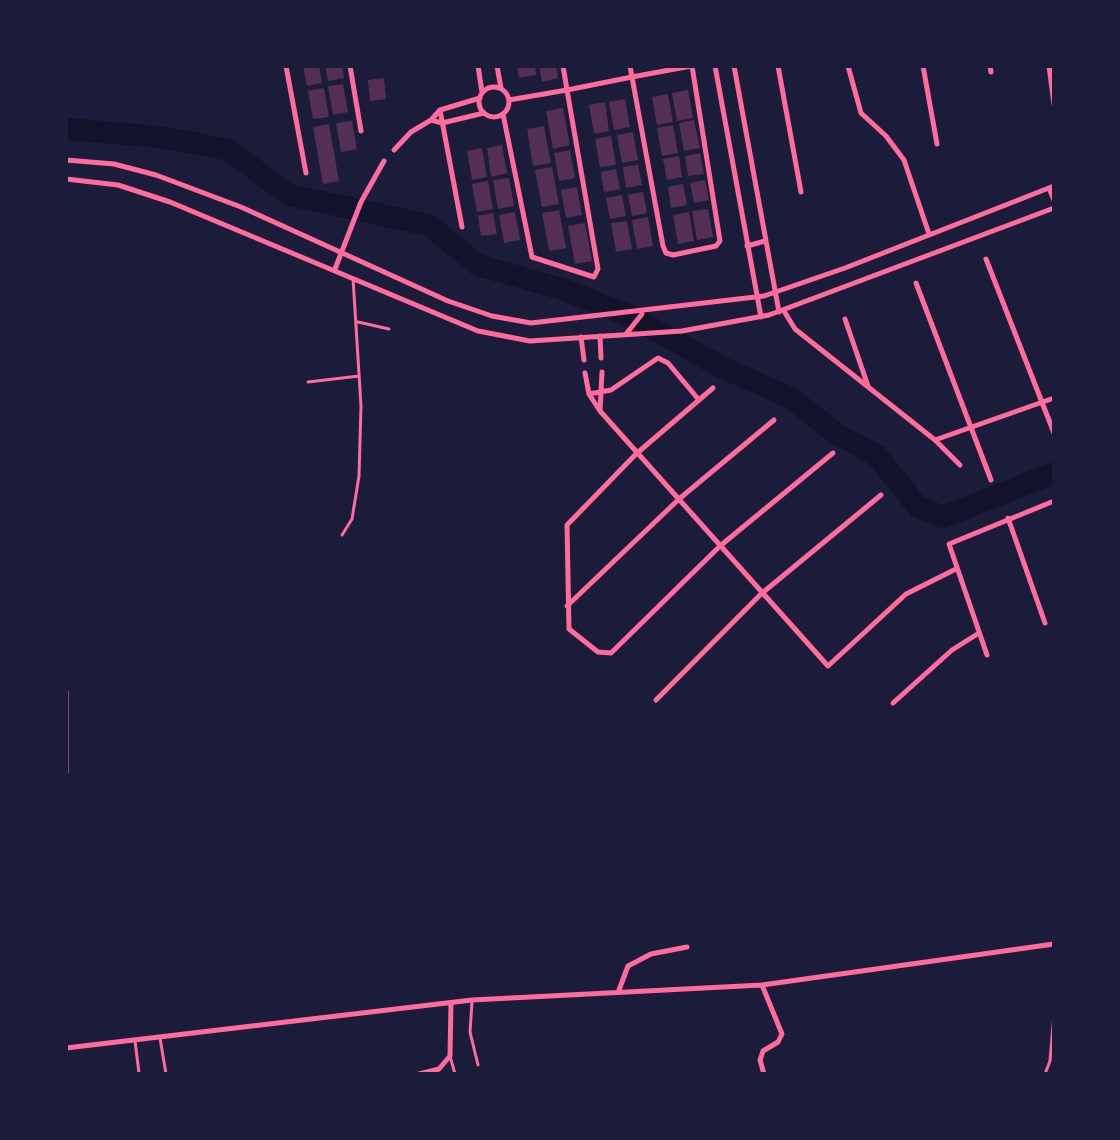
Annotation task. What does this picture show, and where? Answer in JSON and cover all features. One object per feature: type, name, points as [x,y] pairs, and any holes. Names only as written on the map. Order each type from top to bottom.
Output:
[{"type":"street","points":[[286,66],[306,173]]},
{"type":"street","points":[[350,66],[361,131]]},
{"type":"street","points":[[478,66],[484,113]]},
{"type":"street","points":[[497,66],[501,88],[509,100]]},
{"type":"street","points":[[509,100],[503,114],[532,257],[594,277],[598,269],[563,66]]},
{"type":"street","points":[[509,100],[567,90],[632,77],[692,66],[720,241],[716,246],[673,255],[666,253],[663,246],[632,77],[630,66]]},
{"type":"street","points":[[715,66],[761,317]]},
{"type":"street","points":[[734,66],[774,292],[781,312],[795,329],[935,440],[960,465]]},
{"type":"street","points":[[778,66],[801,192]]},
{"type":"street","points":[[848,66],[861,113],[886,136],[904,160],[929,234]]},
{"type":"street","points":[[923,66],[937,144]]},
{"type":"street","points":[[1049,66],[1054,104]]},
{"type":"street","points":[[394,150],[411,132],[431,120],[440,110],[481,96],[490,88],[501,88]]},
{"type":"street","points":[[440,110],[462,227]]},
{"type":"street","points":[[431,120],[442,123],[484,113],[493,117],[503,114]]},
{"type":"street","points":[[66,160],[114,164],[156,175],[241,207],[448,301],[492,316],[531,323],[642,313],[756,297],[1051,187],[1054,200]]},
{"type":"street","points":[[334,269],[361,202],[384,161]]},
{"type":"street","points":[[66,179],[118,185],[334,269],[478,331],[530,341],[682,331],[781,312],[1054,208]]},
{"type":"street","points":[[747,246],[765,241]]},
{"type":"street","points":[[986,259],[1054,433]]},
{"type":"street","points":[[916,283],[991,480]]},
{"type":"street","points":[[628,335],[642,313]]},
{"type":"street","points":[[845,319],[869,389]]},
{"type":"street","points":[[600,336],[601,358]]},
{"type":"street","points":[[581,337],[584,360]]},
{"type":"street","points":[[589,394],[603,393],[658,358],[668,363],[699,400]]},
{"type":"street","points":[[600,411],[602,372]]},
{"type":"street","points":[[585,373],[589,394],[600,411],[828,666],[906,594],[956,569]]},
{"type":"street","points":[[713,388],[636,454],[567,525],[567,606],[572,633],[598,652],[611,653],[720,546],[833,453]]},
{"type":"street","points":[[935,440],[1054,398]]},
{"type":"street","points":[[567,606],[679,499],[774,420]]},
{"type":"street","points":[[656,700],[761,594],[881,495]]},
{"type":"street","points":[[987,655],[949,551],[954,539],[1054,501]]},
{"type":"street","points":[[1008,518],[1045,623]]},
{"type":"street","points":[[893,703],[952,650],[979,633]]},
{"type":"street","points":[[66,692],[66,772]]},
{"type":"street","points":[[66,1048],[472,1000],[762,985],[1054,944]]},
{"type":"street","points":[[619,990],[628,966],[651,954],[687,947]]},
{"type":"street","points":[[762,985],[782,1034],[778,1042],[763,1051],[760,1060],[764,1074]]},
{"type":"street","points":[[419,1074],[439,1069],[450,1056],[451,1003]]},
{"type":"lane","points":[[342,535],[352,519],[359,476],[359,376],[353,278]]},
{"type":"lane","points":[[356,321],[389,329]]},
{"type":"lane","points":[[308,382],[359,376]]},
{"type":"lane","points":[[472,1000],[470,1032],[478,1065]]},
{"type":"lane","points":[[1045,1074],[1054,1014]]},
{"type":"lane","points":[[160,1037],[166,1074]]},
{"type":"lane","points":[[135,1040],[139,1073]]},
{"type":"lane","points":[[450,1056],[455,1074]]},
{"type":"building","points":[[303,66],[319,66],[322,83],[307,86]]},
{"type":"building","points":[[325,66],[342,66],[344,78],[328,81]]},
{"type":"building","points":[[517,66],[535,66],[536,75],[519,78]]},
{"type":"building","points":[[539,66],[556,66],[558,78],[542,82]]},
{"type":"building","points":[[384,78],[386,99],[370,101],[368,80]]},
{"type":"building","points":[[343,84],[348,112],[333,115],[328,86]]},
{"type":"building","points":[[324,88],[329,117],[313,119],[308,91]]},
{"type":"building","points":[[688,90],[693,118],[677,121],[672,93]]},
{"type":"building","points":[[668,94],[673,122],[657,125],[652,97]]},
{"type":"building","points":[[625,99],[630,127],[614,130],[609,102]]},
{"type":"building","points":[[605,102],[609,131],[594,134],[589,105]]},
{"type":"building","points":[[563,108],[570,145],[553,149],[546,111]]},
{"type":"building","points":[[694,120],[700,148],[684,151],[679,123]]},
{"type":"building","points":[[352,121],[357,149],[341,152],[336,123]]},
{"type":"building","points":[[329,124],[339,181],[323,184],[313,127]]},
{"type":"building","points":[[673,125],[678,153],[662,156],[657,128]]},
{"type":"building","points":[[544,126],[551,163],[533,166],[527,129]]},
{"type":"building","points":[[633,132],[638,160],[622,163],[617,135]]},
{"type":"building","points":[[611,136],[616,165],[600,167],[595,139]]},
{"type":"building","points":[[502,145],[507,173],[491,177],[487,148]]},
{"type":"building","points":[[482,148],[487,177],[472,180],[467,151]]},
{"type":"building","points":[[570,150],[575,178],[559,181],[554,153]]},
{"type":"building","points":[[700,153],[704,174],[688,176],[685,156]]},
{"type":"building","points":[[679,156],[682,177],[667,180],[663,159]]},
{"type":"building","points":[[638,165],[642,185],[626,188],[623,167]]},
{"type":"building","points":[[552,167],[559,204],[542,207],[535,170]]},
{"type":"building","points":[[616,169],[620,189],[604,192],[601,172]]},
{"type":"building","points":[[509,178],[514,206],[498,209],[493,180]]},
{"type":"building","points":[[705,180],[709,200],[694,203],[690,183]]},
{"type":"building","points":[[488,181],[493,209],[477,212],[472,184]]},
{"type":"building","points":[[683,184],[687,205],[671,208],[668,187]]},
{"type":"building","points":[[577,187],[582,215],[566,218],[561,190]]},
{"type":"building","points":[[643,192],[647,213],[632,216],[628,195]]},
{"type":"building","points":[[622,195],[626,216],[610,219],[606,198]]},
{"type":"building","points":[[708,209],[713,237],[697,240],[692,211]]},
{"type":"building","points":[[559,210],[566,248],[549,251],[542,213]]},
{"type":"building","points":[[515,212],[520,240],[504,243],[499,215]]},
{"type":"building","points":[[689,212],[694,241],[678,244],[673,215]]},
{"type":"building","points":[[493,213],[497,234],[481,236],[478,216]]},
{"type":"building","points":[[648,217],[653,246],[637,249],[632,220]]},
{"type":"building","points":[[627,221],[632,249],[616,252],[611,223]]},
{"type":"building","points":[[585,223],[592,261],[575,264],[568,226]]},
{"type":"waterway","points":[[66,129],[160,137],[229,150],[289,195],[429,225],[478,265],[565,290],[628,315],[721,367],[789,397],[837,434],[876,455],[918,507],[943,517],[1054,473]]}]
